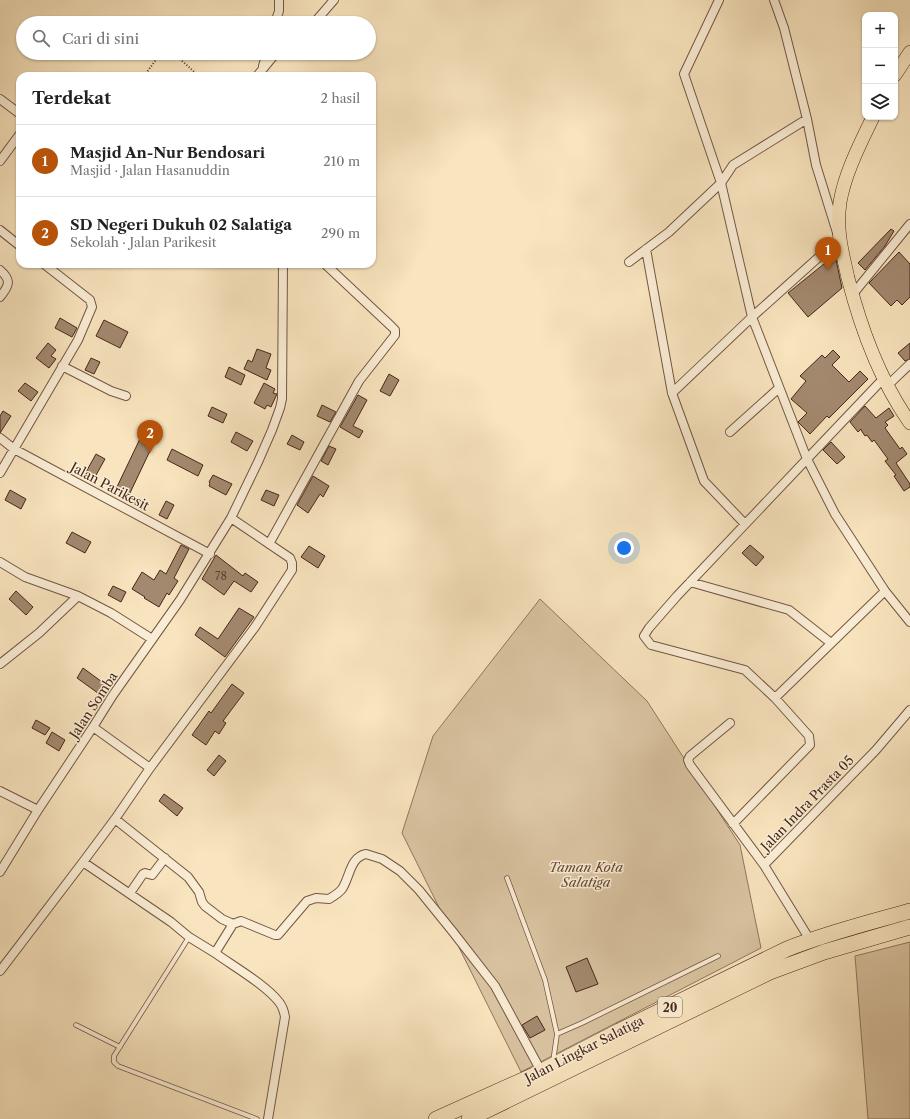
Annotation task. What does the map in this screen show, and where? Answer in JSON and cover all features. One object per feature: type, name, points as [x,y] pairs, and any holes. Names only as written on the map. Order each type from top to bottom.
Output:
[{"type":"highway","name":"Jalan Lingkar Salatiga","points":[[469,1119],[619,1031],[787,949],[844,929],[910,911]]},
{"type":"highway","name":"Jalan Lingkar Salatiga","points":[[436,1119],[551,1071],[770,972],[831,949],[910,927]]},
{"type":"main road","points":[[898,71],[910,52]]},
{"type":"main road","points":[[872,120],[855,157],[840,202],[839,239],[867,341],[885,383],[910,423]]},
{"type":"street","points":[[278,16],[279,0]]},
{"type":"street","points":[[320,16],[334,0]]},
{"type":"street","points":[[719,0],[684,74],[721,183],[752,317],[807,459],[835,514],[885,591],[910,622]]},
{"type":"street","points":[[672,393],[752,317],[839,239],[816,165],[784,28],[774,0]]},
{"type":"street","points":[[262,69],[265,60]]},
{"type":"street","points":[[260,72],[270,60]]},
{"type":"street","points":[[0,99],[16,111]]},
{"type":"street","points":[[629,262],[670,232],[721,183],[733,165],[806,119]]},
{"type":"street","points":[[0,161],[16,139]]},
{"type":"street","points":[[853,294],[910,224]]},
{"type":"street","points":[[0,230],[16,243]]},
{"type":"street","points":[[646,249],[672,393],[704,481],[745,524]]},
{"type":"street","points":[[0,474],[78,340],[92,307],[90,300],[49,268]]},
{"type":"street","name":"Jalan Somba","points":[[0,872],[38,810],[113,696],[210,554],[231,518],[258,462],[281,404],[283,268]]},
{"type":"street","points":[[269,544],[359,381],[396,334],[395,330],[391,326],[329,268]]},
{"type":"street","points":[[0,270],[6,275],[8,285],[0,297]]},
{"type":"street","points":[[733,824],[810,744],[809,736],[775,698],[745,670],[651,644],[644,636],[649,628],[690,582],[807,459],[885,383],[910,364]]},
{"type":"street","points":[[62,366],[111,391],[126,396]]},
{"type":"street","points":[[730,432],[779,388]]},
{"type":"street","name":"Jalan Parikesit","points":[[0,438],[14,448],[210,554]]},
{"type":"street","points":[[2,966],[115,819],[150,768],[255,627],[292,570],[290,558],[231,518]]},
{"type":"street","points":[[0,562],[25,577],[78,596],[111,613],[152,639]]},
{"type":"street","points":[[690,582],[789,610],[831,643]]},
{"type":"street","points":[[775,698],[885,591]]},
{"type":"street","points":[[0,664],[40,633],[78,596]]},
{"type":"street","name":"Jalan Indra Prasta 05","points":[[810,940],[764,865],[876,750],[910,710]]},
{"type":"street","points":[[730,723],[690,756],[688,760],[690,765],[764,865]]},
{"type":"street","points":[[93,727],[150,768]]},
{"type":"street","points":[[0,791],[38,810]]},
{"type":"street","points":[[115,819],[188,877],[194,883],[205,906],[222,919],[233,924]]},
{"type":"street","points":[[215,953],[233,924],[241,921],[275,936],[278,935],[307,901],[316,898],[330,899],[341,890],[357,857],[366,854],[376,856],[400,871],[419,890],[495,986],[551,1071]]},
{"type":"street","points":[[130,893],[143,874],[146,873],[152,875],[165,858]]},
{"type":"street","points":[[83,862],[172,922],[189,937],[215,953],[268,991],[279,1002],[284,1009],[285,1017],[268,1119]]},
{"type":"lane","points":[[507,878],[545,980],[557,1034],[551,1071]]},
{"type":"lane","points":[[189,937],[114,1056],[114,1062],[118,1066],[257,1119]]},
{"type":"lane","points":[[557,1034],[582,1024],[718,956]]},
{"type":"lane","points":[[76,1025],[120,1047]]},
{"type":"path","points":[[147,72],[156,60]]},
{"type":"path","points":[[181,60],[194,72]]},
{"type":"green space","name":"Taman Kota Salatiga","points":[[540,599],[647,701],[740,845],[761,948],[521,1072],[402,833],[433,736]]},
{"type":"green space","points":[[910,942],[910,1119],[868,1119],[855,956]]},
{"type":"building","points":[[891,229],[894,231],[885,246],[865,270],[858,263]]},
{"type":"building","points":[[899,252],[910,264],[910,297],[902,305],[897,300],[891,306],[869,283]]},
{"type":"building","points":[[835,255],[842,288],[808,317],[788,293]]},
{"type":"building","points":[[60,318],[77,328],[72,337],[55,328]]},
{"type":"building","points":[[104,320],[128,332],[120,348],[96,336]]},
{"type":"building","points":[[48,343],[56,350],[51,356],[56,359],[49,368],[36,358]]},
{"type":"building","points":[[910,343],[910,359],[905,361],[898,353]]},
{"type":"building","points":[[257,349],[271,354],[266,368],[271,370],[267,380],[244,369],[248,360],[252,362]]},
{"type":"building","points":[[833,350],[840,357],[832,365],[849,382],[860,371],[868,379],[829,418],[827,416],[810,434],[798,422],[807,413],[791,399],[806,381],[800,376],[822,355],[825,358]]},
{"type":"building","points":[[91,358],[100,362],[94,374],[85,370]]},
{"type":"building","points":[[229,367],[245,375],[241,385],[225,377]]},
{"type":"building","points":[[389,374],[399,380],[390,396],[380,391]]},
{"type":"building","points":[[25,383],[38,392],[31,401],[18,391]]},
{"type":"building","points":[[264,383],[275,389],[273,393],[277,394],[271,407],[267,405],[265,409],[254,403]]},
{"type":"building","points":[[358,395],[367,400],[353,426],[363,431],[359,438],[340,427]]},
{"type":"building","points":[[322,405],[336,412],[330,422],[317,416]]},
{"type":"building","points":[[865,406],[876,418],[889,408],[894,416],[885,422],[888,425],[885,428],[900,449],[902,447],[907,454],[896,463],[910,484],[910,487],[904,491],[894,476],[896,475],[885,461],[888,459],[874,440],[872,442],[867,435],[865,436],[861,429],[858,432],[850,422]]},
{"type":"building","points":[[212,407],[227,414],[223,423],[208,416]]},
{"type":"building","points":[[3,411],[11,416],[0,433],[0,416]]},
{"type":"building","points":[[148,422],[158,426],[155,431],[159,432],[129,495],[116,489]]},
{"type":"building","points":[[236,432],[253,441],[247,451],[231,442]]},
{"type":"building","points":[[292,435],[304,442],[300,450],[287,444]]},
{"type":"building","points":[[831,442],[845,457],[837,464],[823,450]]},
{"type":"building","points":[[329,446],[336,449],[328,465],[321,461]]},
{"type":"building","points":[[172,449],[203,465],[198,476],[167,460]]},
{"type":"building","points":[[96,454],[105,459],[95,477],[86,472]]},
{"type":"building","points":[[213,475],[232,484],[226,495],[209,486],[209,482]]},
{"type":"building","points":[[313,476],[329,486],[323,497],[320,494],[308,513],[297,505]]},
{"type":"building","points":[[10,490],[26,499],[21,509],[5,500]]},
{"type":"building","points":[[266,490],[279,495],[274,506],[261,500]]},
{"type":"building","points":[[166,501],[174,505],[167,519],[159,515]]},
{"type":"building","points":[[72,532],[91,542],[85,553],[66,543]]},
{"type":"building","points":[[181,545],[189,549],[174,578],[178,581],[169,595],[167,593],[159,607],[132,589],[142,572],[154,580],[160,570],[166,574]]},
{"type":"building","points":[[750,545],[764,557],[756,566],[742,553]]},
{"type":"building","points":[[309,546],[325,556],[318,568],[301,557]]},
{"type":"building","points":[[216,555],[243,576],[245,573],[258,582],[251,592],[234,581],[224,595],[202,579]]},
{"type":"building","points":[[113,586],[126,592],[121,602],[108,595]]},
{"type":"building","points":[[16,591],[33,607],[26,615],[9,599]]},
{"type":"building","points":[[239,608],[254,617],[225,657],[195,635],[200,627],[218,639]]},
{"type":"building","points":[[83,668],[109,687],[102,696],[77,678]]},
{"type":"building","points":[[232,684],[244,693],[223,721],[226,723],[219,734],[215,731],[206,745],[192,735],[209,711],[211,713]]},
{"type":"building","points":[[36,720],[50,728],[45,735],[32,728]]},
{"type":"building","points":[[52,732],[65,740],[59,751],[46,743]]},
{"type":"building","points":[[219,755],[226,761],[214,776],[207,770]]},
{"type":"building","points":[[164,794],[183,808],[177,816],[159,801]]},
{"type":"building","points":[[587,958],[598,984],[576,992],[566,967]]},
{"type":"building","points":[[537,1016],[545,1030],[530,1038],[522,1025]]},
{"type":"place","name":"Masjid An-Nur Bendosari","points":[[828,270]]},
{"type":"place","name":"SD Negeri Dukuh 02 Salatiga","points":[[150,453]]}]
